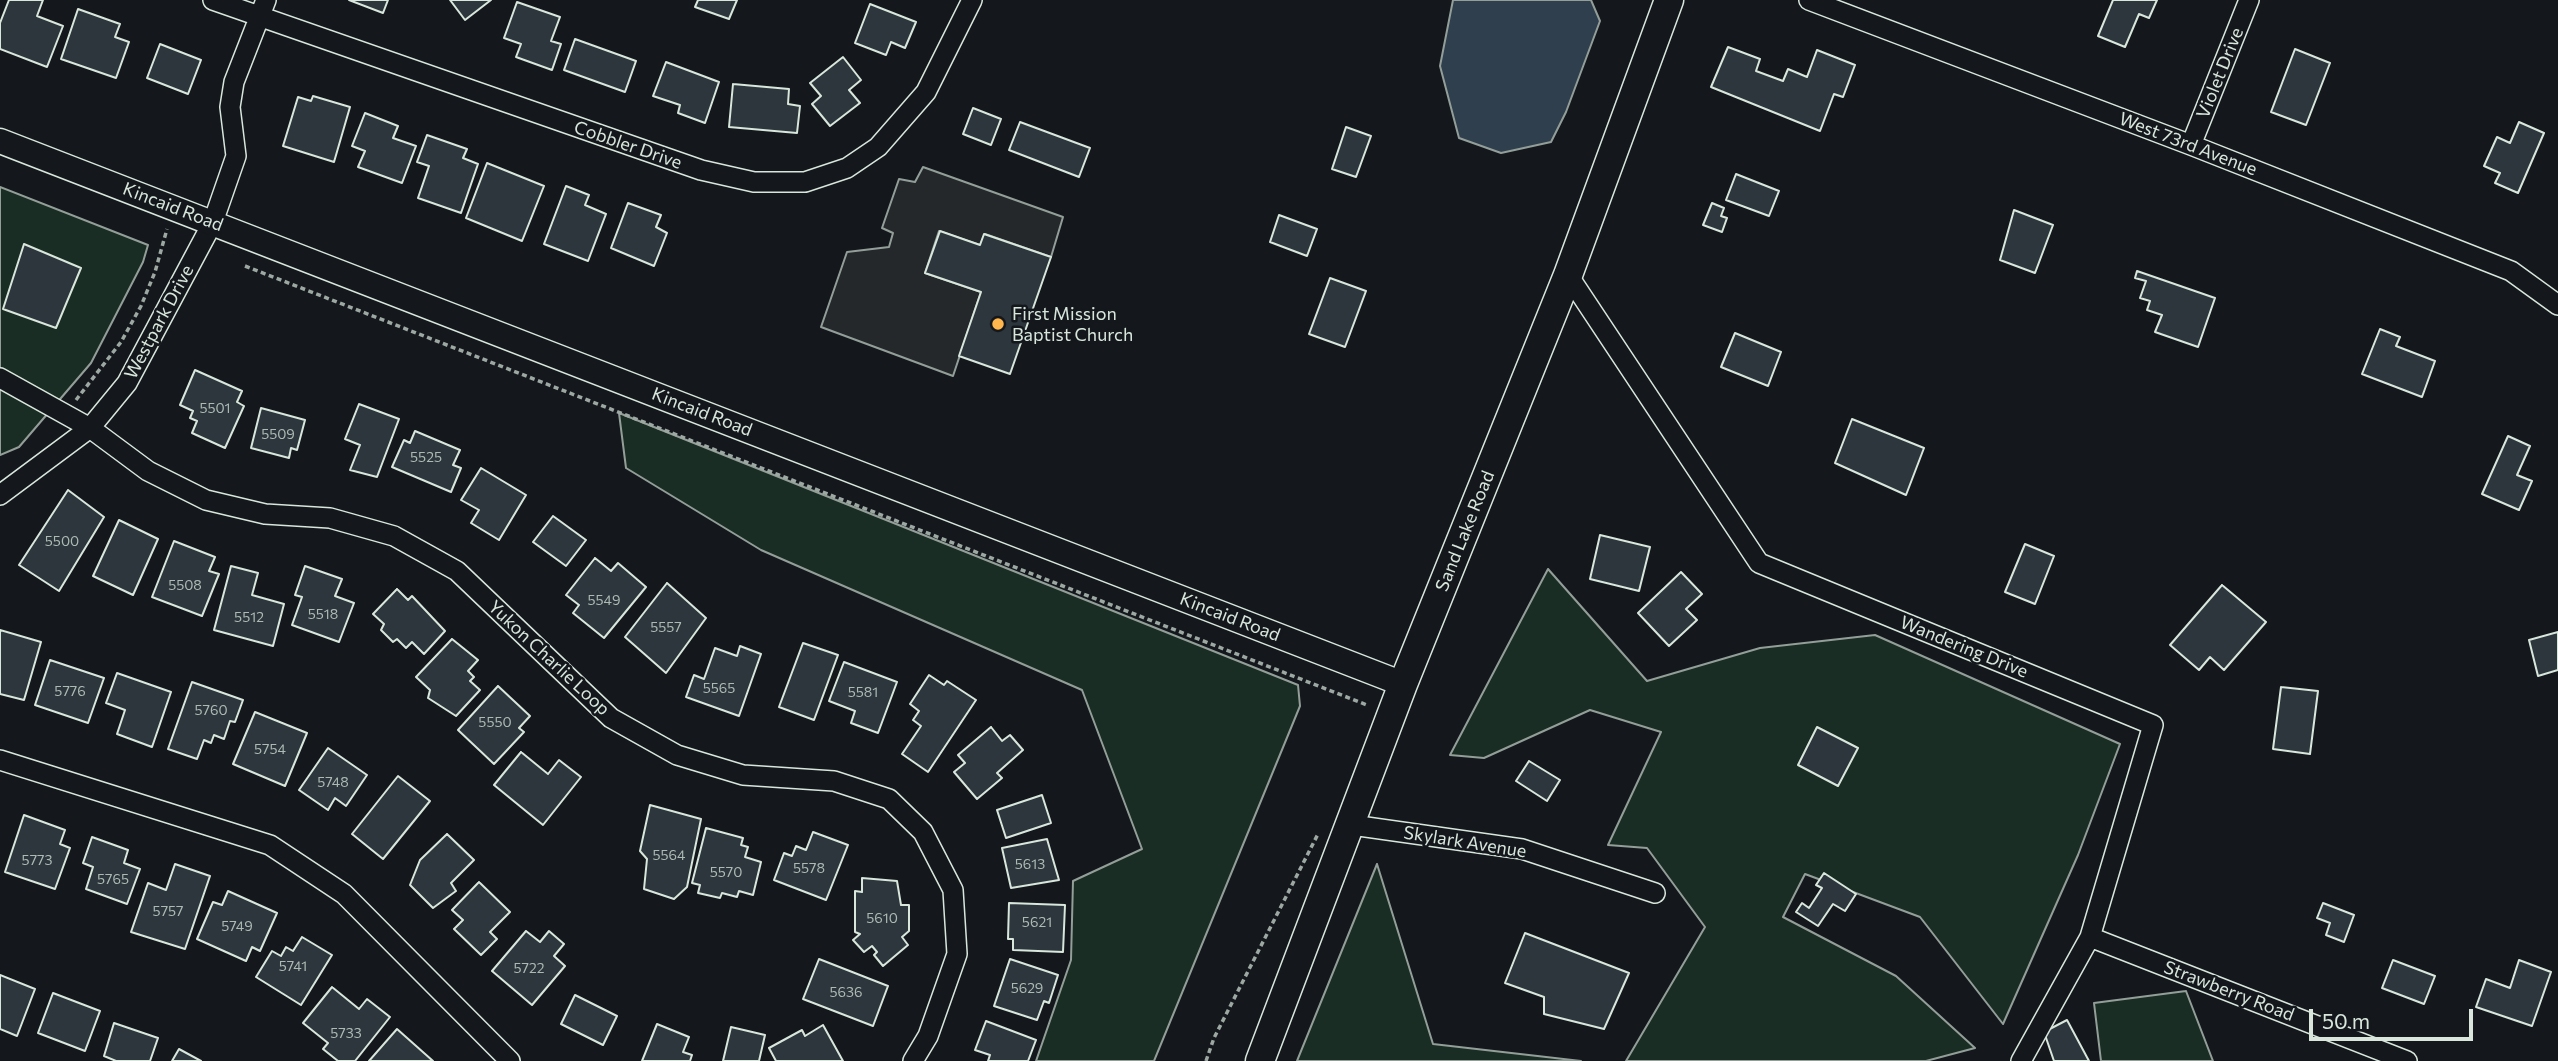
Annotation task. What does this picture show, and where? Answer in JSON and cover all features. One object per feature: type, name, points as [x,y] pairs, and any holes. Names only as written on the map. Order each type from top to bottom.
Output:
[{"type":"main road","name":"Sand Lake Road","points":[[1260,1061],[1352,825],[1403,684],[1568,275],[1669,0]]},
{"type":"street","name":"Cobbler Drive","points":[[213,0],[262,9],[701,170],[754,182],[805,182],[848,168],[878,147],[926,92],[972,0]]},
{"type":"street","name":"West 73rd Avenue","points":[[1809,0],[2191,145],[2511,271],[2558,305]]},
{"type":"street","name":"Violet Drive","points":[[2191,145],[2249,0]]},
{"type":"street","name":"Westpark Drive","points":[[0,495],[89,428],[127,383],[213,222],[236,156],[230,107],[234,82],[262,9]]},
{"type":"street","name":"Kincaid Road","points":[[0,141],[1403,684]]},
{"type":"street","name":"Wandering Drive","points":[[1568,275],[1759,564],[2153,724],[2090,937],[2021,1061]]},
{"type":"street","name":"Yukon Charlie Loop","points":[[0,378],[89,428],[148,471],[206,500],[265,514],[330,518],[405,542],[457,571],[611,718],[677,755],[743,775],[834,781],[889,799],[923,832],[953,890],[957,954],[928,1036],[913,1061]]},
{"type":"street","points":[[0,760],[270,845],[344,894],[510,1061]]},
{"type":"street","name":"Skylark Avenue","points":[[1352,825],[1522,849],[1655,894]]},
{"type":"street","name":"Strawberry Road","points":[[2090,937],[2407,1061]]},
{"type":"path","points":[[65,414],[121,342],[141,306],[155,272],[172,207]]},
{"type":"path","points":[[245,265],[1367,705]]},
{"type":"path","points":[[1206,1061],[1214,1038],[1321,827]]},
{"type":"green space","points":[[0,187],[148,245],[143,262],[91,363],[19,447],[0,455]]},
{"type":"green space","points":[[619,413],[1298,685],[1300,706],[1154,1061],[1036,1061],[1071,960],[1073,881],[1142,849],[1082,690],[761,550],[626,468]]},
{"type":"green space","points":[[1548,569],[1647,681],[1760,648],[1875,635],[2120,744],[2078,855],[2003,1024],[1920,917],[1805,874],[1783,917],[1896,976],[1975,1048],[1926,1061],[1626,1061],[1705,927],[1647,848],[1608,845],[1661,732],[1590,710],[1484,758],[1450,755]]},
{"type":"green space","points":[[1377,864],[1433,1044],[1581,1061],[1297,1061]]},
{"type":"green space","points":[[2186,991],[2213,1061],[2101,1061],[2094,1003]]},
{"type":"shaded area","points":[[923,167],[1063,217],[1051,257],[985,234],[980,245],[939,231],[925,273],[981,292],[953,376],[821,327],[847,252],[889,247],[893,233],[882,228],[899,179],[915,182]]},
{"type":"water","points":[[1453,0],[1591,0],[1600,21],[1566,112],[1551,142],[1501,153],[1459,138],[1440,66]]},
{"type":"building","points":[[9,0],[43,0],[37,16],[63,26],[47,67],[0,49],[0,23]]},
{"type":"building","points":[[349,0],[388,0],[383,13]]},
{"type":"building","points":[[450,0],[491,0],[465,20]]},
{"type":"building","points":[[698,0],[737,0],[729,19],[695,7]]},
{"type":"building","points":[[2113,0],[2157,0],[2149,18],[2139,14],[2125,47],[2098,36]]},
{"type":"building","points":[[517,2],[560,17],[551,41],[561,44],[552,70],[516,57],[521,44],[504,38]]},
{"type":"building","points":[[870,4],[916,22],[905,48],[891,42],[886,55],[855,43]]},
{"type":"building","points":[[78,9],[120,24],[115,37],[129,42],[116,78],[61,59]]},
{"type":"building","points":[[575,39],[636,61],[625,92],[564,70]]},
{"type":"building","points":[[160,44],[201,60],[188,94],[147,78]]},
{"type":"building","points":[[1728,47],[1760,59],[1756,71],[1783,81],[1788,69],[1807,77],[1817,50],[1855,65],[1843,97],[1834,94],[1820,131],[1711,87]]},
{"type":"building","points":[[2295,49],[2330,63],[2306,125],[2271,112]]},
{"type":"building","points":[[843,57],[861,80],[849,90],[860,103],[830,126],[812,104],[821,96],[810,83]]},
{"type":"building","points":[[666,62],[719,82],[705,123],[678,113],[680,105],[653,96]]},
{"type":"building","points":[[733,84],[789,89],[788,104],[800,106],[797,133],[729,127]]},
{"type":"building","points":[[313,96],[350,107],[334,162],[283,146],[298,97],[311,101]]},
{"type":"building","points":[[973,108],[1001,119],[991,145],[963,134]]},
{"type":"building","points":[[365,113],[398,126],[393,138],[416,146],[402,183],[358,167],[365,151],[352,146]]},
{"type":"building","points":[[1020,122],[1090,148],[1079,177],[1009,150]]},
{"type":"building","points":[[2519,122],[2544,133],[2518,193],[2495,183],[2500,173],[2484,166],[2497,137],[2510,143]]},
{"type":"building","points":[[1346,127],[1371,136],[1356,177],[1332,169]]},
{"type":"building","points":[[427,135],[467,149],[463,158],[478,164],[461,213],[418,198],[429,166],[417,162]]},
{"type":"building","points":[[487,163],[544,186],[522,241],[466,218]]},
{"type":"building","points":[[1736,174],[1779,191],[1769,216],[1726,200]]},
{"type":"building","points":[[566,186],[589,195],[585,205],[606,214],[588,261],[544,244]]},
{"type":"building","points":[[628,203],[661,215],[656,227],[667,233],[654,266],[611,248]]},
{"type":"building","points":[[1712,203],[1724,208],[1721,216],[1727,218],[1722,232],[1703,225]]},
{"type":"building","points":[[2014,210],[2053,225],[2035,273],[2000,260]]},
{"type":"building","points":[[1279,215],[1317,229],[1307,256],[1270,242]]},
{"type":"building","name":"First Mission Baptist Church","points":[[940,231],[980,245],[984,234],[1051,257],[1010,374],[959,356],[981,292],[925,273]]},
{"type":"building","points":[[24,244],[81,268],[56,328],[3,309]]},
{"type":"building","points":[[2137,271],[2215,298],[2198,347],[2155,332],[2162,315],[2147,310],[2150,301],[2140,298],[2146,281],[2135,278]]},
{"type":"building","points":[[1330,278],[1366,291],[1345,347],[1309,334]]},
{"type":"building","points":[[2380,329],[2400,337],[2396,346],[2435,361],[2422,397],[2362,374]]},
{"type":"building","points":[[1735,333],[1781,352],[1768,386],[1721,367]]},
{"type":"building","points":[[195,370],[242,391],[237,402],[244,406],[225,448],[192,433],[197,421],[190,418],[193,411],[180,405]]},
{"type":"building","points":[[359,404],[399,419],[377,477],[350,470],[360,445],[345,439]]},
{"type":"building","points":[[261,408],[305,420],[297,450],[291,448],[289,458],[251,448]]},
{"type":"building","points":[[1852,419],[1924,448],[1906,495],[1835,463]]},
{"type":"building","points":[[415,431],[460,450],[453,465],[461,468],[451,492],[392,467],[404,440],[410,443]]},
{"type":"building","points":[[2508,436],[2530,446],[2517,475],[2532,481],[2519,510],[2482,494]]},
{"type":"building","points":[[481,468],[526,495],[499,540],[471,523],[479,510],[461,500]]},
{"type":"building","points":[[68,490],[104,517],[59,591],[19,565]]},
{"type":"building","points":[[553,516],[586,540],[566,566],[533,542]]},
{"type":"building","points":[[119,520],[158,539],[133,595],[93,576]]},
{"type":"building","points":[[1600,535],[1650,547],[1639,591],[1590,579]]},
{"type":"building","points":[[174,541],[215,557],[209,571],[219,574],[202,616],[152,597]]},
{"type":"building","points":[[2025,544],[2054,556],[2035,604],[2005,592]]},
{"type":"building","points":[[595,558],[611,571],[618,563],[646,587],[604,638],[573,613],[579,605],[566,595]]},
{"type":"building","points":[[231,566],[258,573],[252,595],[284,604],[273,646],[214,630]]},
{"type":"building","points":[[305,566],[342,579],[335,596],[354,603],[339,642],[292,625],[302,597],[295,595]]},
{"type":"building","points":[[1681,572],[1702,594],[1686,609],[1697,620],[1669,646],[1638,613]]},
{"type":"building","points":[[667,583],[706,618],[666,673],[625,637]]},
{"type":"building","points":[[2222,585],[2266,622],[2224,670],[2210,657],[2199,670],[2170,645]]},
{"type":"building","points":[[397,589],[408,600],[412,596],[445,631],[424,654],[412,642],[406,648],[397,639],[393,642],[381,630],[384,624],[373,614]]},
{"type":"building","points":[[0,630],[41,642],[24,700],[0,694]]},
{"type":"building","points":[[2558,632],[2558,670],[2538,676],[2529,640]]},
{"type":"building","points":[[452,639],[478,660],[468,671],[474,677],[470,681],[480,690],[456,716],[428,698],[430,690],[416,677]]},
{"type":"building","points":[[803,643],[838,655],[814,720],[779,707]]},
{"type":"building","points":[[740,646],[761,654],[739,716],[686,697],[694,675],[704,679],[715,648],[737,656]]},
{"type":"building","points":[[50,660],[104,678],[88,723],[35,705]]},
{"type":"building","points":[[844,662],[897,682],[878,733],[851,723],[855,711],[829,701]]},
{"type":"building","points":[[117,673],[171,692],[152,747],[117,734],[125,710],[106,703]]},
{"type":"building","points":[[929,675],[944,685],[947,681],[976,700],[928,772],[902,754],[921,726],[913,720],[919,711],[910,704]]},
{"type":"building","points":[[192,682],[243,700],[235,722],[230,721],[224,739],[214,735],[211,743],[204,740],[197,759],[168,749]]},
{"type":"building","points":[[498,686],[530,716],[519,728],[524,732],[494,764],[458,730]]},
{"type":"building","points":[[2281,687],[2318,691],[2310,754],[2273,749]]},
{"type":"building","points":[[255,712],[307,733],[285,786],[233,764]]},
{"type":"building","points":[[991,727],[1002,741],[1010,735],[1023,750],[997,773],[1002,778],[977,799],[954,772],[965,763],[958,755]]},
{"type":"building","points":[[1817,727],[1858,748],[1838,786],[1798,765]]},
{"type":"building","points":[[328,748],[367,775],[346,806],[335,798],[328,810],[299,790]]},
{"type":"building","points":[[521,752],[548,774],[559,760],[581,777],[543,825],[494,785]]},
{"type":"building","points":[[1529,761],[1560,780],[1547,801],[1516,781]]},
{"type":"building","points":[[398,776],[430,801],[383,859],[352,834]]},
{"type":"building","points":[[1042,795],[1051,823],[1006,838],[997,810]]},
{"type":"building","points":[[650,805],[701,819],[687,887],[674,899],[644,889],[647,859],[640,851]]},
{"type":"building","points":[[24,815],[65,830],[60,844],[70,848],[55,889],[5,872]]},
{"type":"building","points":[[706,828],[743,838],[741,845],[748,847],[745,857],[761,862],[753,895],[739,891],[737,897],[722,893],[720,898],[698,893],[700,885],[692,883]]},
{"type":"building","points":[[813,832],[848,845],[826,900],[774,880],[784,853],[792,856],[796,846],[806,850]]},
{"type":"building","points":[[447,834],[474,860],[451,883],[456,891],[433,908],[410,885],[420,860]]},
{"type":"building","points":[[92,837],[128,850],[124,863],[140,869],[127,904],[86,889],[93,867],[83,863]]},
{"type":"building","points":[[1047,839],[1059,880],[1011,888],[1002,848]]},
{"type":"building","points":[[175,864],[210,876],[185,949],[131,932],[148,883],[166,890]]},
{"type":"building","points":[[1824,873],[1856,894],[1845,911],[1833,904],[1818,926],[1796,912],[1802,903],[1809,908],[1822,888],[1816,885]]},
{"type":"building","points":[[862,878],[897,881],[901,905],[909,905],[909,931],[902,937],[908,945],[883,966],[874,955],[877,952],[872,946],[864,952],[853,940],[860,934],[855,932],[855,891],[862,892]]},
{"type":"building","points":[[479,882],[510,912],[490,932],[497,939],[481,955],[454,929],[463,920],[452,910]]},
{"type":"building","points":[[228,891],[277,913],[260,951],[252,947],[246,961],[197,939],[213,902],[222,905]]},
{"type":"building","points":[[1009,903],[1065,905],[1063,952],[1013,950],[1013,939],[1008,939]]},
{"type":"building","points":[[2323,903],[2354,915],[2344,942],[2326,935],[2330,923],[2317,918]]},
{"type":"building","points":[[526,931],[540,942],[549,931],[564,944],[554,956],[565,966],[532,1005],[492,971]]},
{"type":"building","points":[[1525,933],[1629,973],[1604,1029],[1544,1014],[1544,997],[1505,983]]},
{"type":"building","points":[[302,937],[332,955],[301,1005],[256,977],[272,951],[281,956],[286,947],[293,951]]},
{"type":"building","points":[[819,959],[888,986],[873,1026],[803,999]]},
{"type":"building","points":[[1010,959],[1058,975],[1049,1003],[1044,1001],[1037,1020],[994,1006]]},
{"type":"building","points":[[2393,960],[2435,976],[2424,1004],[2382,988]]},
{"type":"building","points":[[2519,960],[2551,972],[2532,1026],[2476,1007],[2486,979],[2510,988]]},
{"type":"building","points":[[0,975],[35,989],[17,1036],[0,1029]]},
{"type":"building","points":[[332,987],[359,1009],[367,999],[390,1017],[355,1061],[338,1061],[323,1049],[328,1043],[303,1023]]},
{"type":"building","points":[[53,993],[100,1011],[85,1051],[38,1033]]},
{"type":"building","points":[[575,995],[617,1016],[603,1045],[561,1024]]},
{"type":"building","points":[[2067,1020],[2089,1061],[2054,1061],[2044,1032]]},
{"type":"building","points":[[986,1021],[1036,1040],[1028,1061],[988,1061],[990,1055],[975,1050]]},
{"type":"building","points":[[114,1023],[158,1038],[150,1061],[116,1061],[104,1056]]},
{"type":"building","points":[[657,1024],[689,1037],[683,1052],[692,1055],[690,1061],[642,1061]]},
{"type":"building","points":[[823,1025],[843,1061],[776,1061],[769,1048],[802,1030],[805,1036]]},
{"type":"building","points":[[731,1027],[765,1035],[759,1061],[723,1061]]},
{"type":"building","points":[[397,1029],[433,1061],[369,1061]]},
{"type":"building","points":[[179,1049],[201,1061],[172,1061]]},
{"type":"place","name":"First Mission Baptist Church","points":[[998,324]]}]
